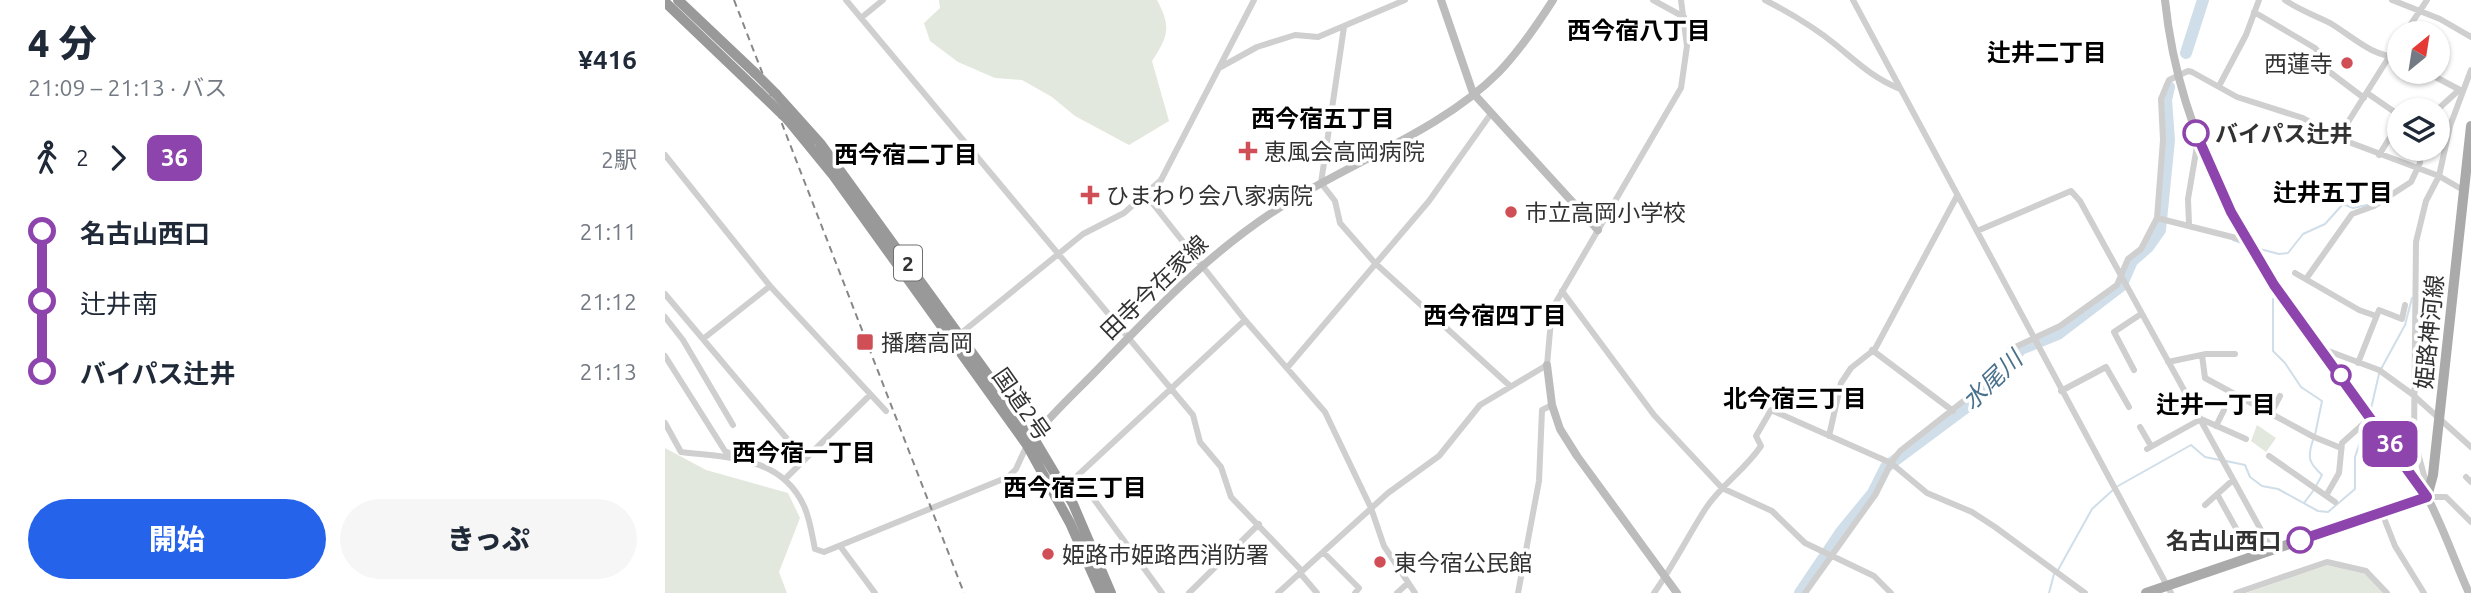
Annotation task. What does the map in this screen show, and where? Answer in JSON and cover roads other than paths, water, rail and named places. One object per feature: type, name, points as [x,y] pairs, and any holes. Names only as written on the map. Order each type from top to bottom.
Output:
[{"type":"highway","name":"国道2号","points":[[678,0],[776,94],[820,143],[960,334],[1030,441],[1101,593]]},
{"type":"highway","name":"国道2号","points":[[665,2],[788,120],[833,175],[1062,485],[1111,593]]},
{"type":"main road","name":"姫路神河線","points":[[2426,495],[2433,475],[2466,197],[2471,126]]},
{"type":"main road","points":[[2146,593],[2169,589],[2252,556],[2382,513],[2426,495]]},
{"type":"street","points":[[846,0],[1193,415],[1200,442],[1221,467],[1231,497],[1259,524],[1317,593]]},
{"type":"street","points":[[861,18],[883,0]]},
{"type":"street","points":[[960,334],[1083,234],[1124,213],[1146,195],[1173,161],[1254,0]]},
{"type":"street","points":[[1217,69],[1269,42],[1295,35],[1318,37],[1405,0]]},
{"type":"street","points":[[1441,0],[1473,93],[1490,115],[1598,230]]},
{"type":"street","name":"田寺今在家線","points":[[1030,441],[1201,265],[1247,229],[1321,183],[1436,119],[1473,93],[1498,73],[1524,44],[1553,0]]},
{"type":"street","points":[[1653,0],[1683,13]]},
{"type":"street","points":[[1677,593],[1560,429],[1552,405],[1547,365],[1552,309],[1681,88],[1687,46],[1681,0]]},
{"type":"street","points":[[1683,13],[1687,0]]},
{"type":"street","points":[[1765,0],[1798,17],[1836,45],[1860,68],[1900,89]]},
{"type":"street","points":[[1853,0],[2169,589]]},
{"type":"street","points":[[2165,0],[2178,75],[2198,140],[2216,181],[2274,285],[2426,495],[2470,592]]},
{"type":"street","points":[[2219,86],[2246,36],[2259,0]]},
{"type":"street","points":[[2285,0],[2387,56]]},
{"type":"street","points":[[2392,0],[2421,10],[2471,37]]},
{"type":"street","points":[[2413,21],[2427,0]]},
{"type":"street","points":[[2254,12],[2315,48],[2328,63],[2327,70],[2387,109]]},
{"type":"street","points":[[1343,27],[1321,183],[1335,201],[1340,223],[1375,263],[1510,386]]},
{"type":"street","points":[[2338,138],[2387,59]]},
{"type":"street","points":[[2426,495],[2425,479],[2414,438],[2412,394],[2416,242],[2426,201],[2439,176],[2460,90],[2471,70]]},
{"type":"street","points":[[1805,593],[1827,553],[1875,495],[1900,451],[1971,395],[2011,349],[2082,311],[2117,285],[2128,259],[2141,248],[2157,218],[2163,140],[2161,99],[2169,80],[2192,72],[2255,104],[2303,118],[2338,138],[2379,156],[2439,176],[2466,197]]},
{"type":"street","points":[[2449,84],[2460,90]]},
{"type":"street","points":[[2450,99],[2460,90]]},
{"type":"street","points":[[1287,368],[1429,201],[1490,115]]},
{"type":"street","points":[[2189,224],[2188,199],[2198,140]]},
{"type":"street","points":[[2379,156],[2387,143]]},
{"type":"street","points":[[665,155],[668,165],[770,286],[886,411]]},
{"type":"street","points":[[2306,279],[2352,214],[2374,206],[2405,187],[2417,170],[2419,161]]},
{"type":"street","points":[[1977,231],[2071,191],[2080,201],[2272,550]]},
{"type":"street","points":[[1146,195],[1245,320],[1325,412],[1371,508],[1384,546],[1415,593]]},
{"type":"street","points":[[1829,436],[1841,383],[1851,368],[1872,351],[1957,196]]},
{"type":"street","points":[[2157,218],[2248,241]]},
{"type":"street","points":[[2295,273],[2376,316]]},
{"type":"street","points":[[703,339],[770,286]]},
{"type":"street","points":[[1562,291],[1654,415],[1722,488],[1772,511],[1805,543],[1874,576],[1891,593]]},
{"type":"street","points":[[665,293],[804,459]]},
{"type":"street","points":[[2358,363],[2379,310],[2402,319],[2405,305]]},
{"type":"street","points":[[2134,370],[2114,332],[2141,314]]},
{"type":"street","points":[[665,317],[683,340],[733,425]]},
{"type":"street","points":[[1062,485],[1077,476],[1245,320]]},
{"type":"street","points":[[2322,349],[2379,370],[2439,416],[2471,446]]},
{"type":"street","points":[[1872,351],[1953,411]]},
{"type":"street","points":[[2168,362],[2202,355],[2235,354]]},
{"type":"street","points":[[2202,355],[2205,378],[2341,448]]},
{"type":"street","points":[[665,356],[725,452],[786,478],[804,507],[815,549],[824,552],[1008,477],[1016,469],[1030,441]]},
{"type":"street","points":[[1277,593],[1371,508],[1439,456],[1480,404],[1547,365]]},
{"type":"street","points":[[2061,391],[2106,367],[2129,407]]},
{"type":"street","points":[[786,478],[870,395]]},
{"type":"street","points":[[2165,409],[2188,396]]},
{"type":"street","points":[[2271,413],[2280,397]]},
{"type":"street","points":[[1518,593],[1539,481],[1542,410],[1552,405]]},
{"type":"street","points":[[1654,593],[1722,488],[1744,471],[1761,446],[1756,436],[1771,410],[1892,463],[1927,493],[1972,512],[2085,593]]},
{"type":"street","points":[[2216,426],[2224,410]]},
{"type":"street","points":[[2327,494],[2339,473],[2341,448],[2346,436],[2371,417]]},
{"type":"street","points":[[2201,419],[2246,439]]},
{"type":"street","points":[[2140,427],[2149,448],[2201,419]]},
{"type":"street","points":[[665,423],[681,452],[744,460]]},
{"type":"street","points":[[2269,456],[2335,502]]},
{"type":"street","points":[[1077,476],[1162,593]]},
{"type":"street","points":[[2205,505],[2233,480]]},
{"type":"street","points":[[2217,494],[2252,556]]},
{"type":"street","points":[[2426,495],[2446,497],[2471,522]]},
{"type":"street","points":[[2382,513],[2395,546],[2424,593]]},
{"type":"street","points":[[1189,593],[1259,524]]},
{"type":"street","points":[[839,546],[875,593]]},
{"type":"street","points":[[1323,552],[1359,588],[1355,593]]},
{"type":"street","points":[[2236,593],[2327,562],[2366,571],[2387,593]]},
{"type":"street","points":[[1397,593],[1408,583]]},
{"type":"waterway","name":"水尾川","points":[[2186,53],[2203,0]]},
{"type":"waterway","name":"水尾川","points":[[1800,593],[1841,532],[1873,493],[1886,467],[1972,403],[2021,349],[2058,334],[2121,286],[2132,261],[2148,247],[2160,230],[2169,140],[2166,100],[2169,87]]},
{"type":"waterway","points":[[2260,249],[2279,254],[2288,253],[2303,234],[2325,224],[2343,204],[2353,208],[2367,205]]},
{"type":"waterway","points":[[2233,240],[2247,245]]},
{"type":"waterway","points":[[2381,369],[2405,325],[2412,298]]},
{"type":"waterway","points":[[2273,299],[2273,351],[2285,363],[2301,387],[2322,401],[2315,435]]},
{"type":"waterway","points":[[2370,413],[2379,374]]},
{"type":"waterway","points":[[2226,461],[2245,465],[2250,477],[2262,486],[2278,489],[2318,511],[2328,512],[2355,489],[2355,457],[2366,425]]},
{"type":"waterway","points":[[2313,440],[2310,460],[2322,475],[2316,486]]},
{"type":"waterway","points":[[2118,486],[2191,445],[2205,457],[2220,460]]},
{"type":"waterway","points":[[2058,570],[2092,509],[2114,489]]},
{"type":"waterway","points":[[2304,503],[2313,491]]},
{"type":"waterway","points":[[2049,593],[2054,574]]},
{"type":"railway","points":[[734,0],[964,593]]},
{"type":"place","name":"西蓮寺","points":[[2347,63]]},
{"type":"place","name":"バイパス辻井","points":[[2196,133]]},
{"type":"place","name":"恵風会高岡病院","points":[[1248,151]]},
{"type":"place","name":"ひまわり会八家病院","points":[[1090,195]]},
{"type":"place","name":"市立高岡小学校","points":[[1511,212]]},
{"type":"place","name":"播磨高岡","points":[[865,342]]},
{"type":"place","name":"名古山西口","points":[[2300,540]]},
{"type":"place","name":"姫路市姫路西消防署","points":[[1048,554]]},
{"type":"place","name":"東今宿公民館","points":[[1380,562]]},
{"type":"district","name":"西今宿八丁目","points":[[1639,30]]},
{"type":"district","name":"辻井二丁目","points":[[2047,52]]},
{"type":"district","name":"西今宿五丁目","points":[[1323,118]]},
{"type":"district","name":"西今宿二丁目","points":[[906,154]]},
{"type":"district","name":"辻井五丁目","points":[[2333,192]]},
{"type":"district","name":"西今宿四丁目","points":[[1495,315]]},
{"type":"district","name":"北今宿三丁目","points":[[1795,398]]},
{"type":"district","name":"辻井一丁目","points":[[2216,404]]},
{"type":"district","name":"西今宿一丁目","points":[[804,452]]},
{"type":"district","name":"西今宿三丁目","points":[[1075,487]]}]
